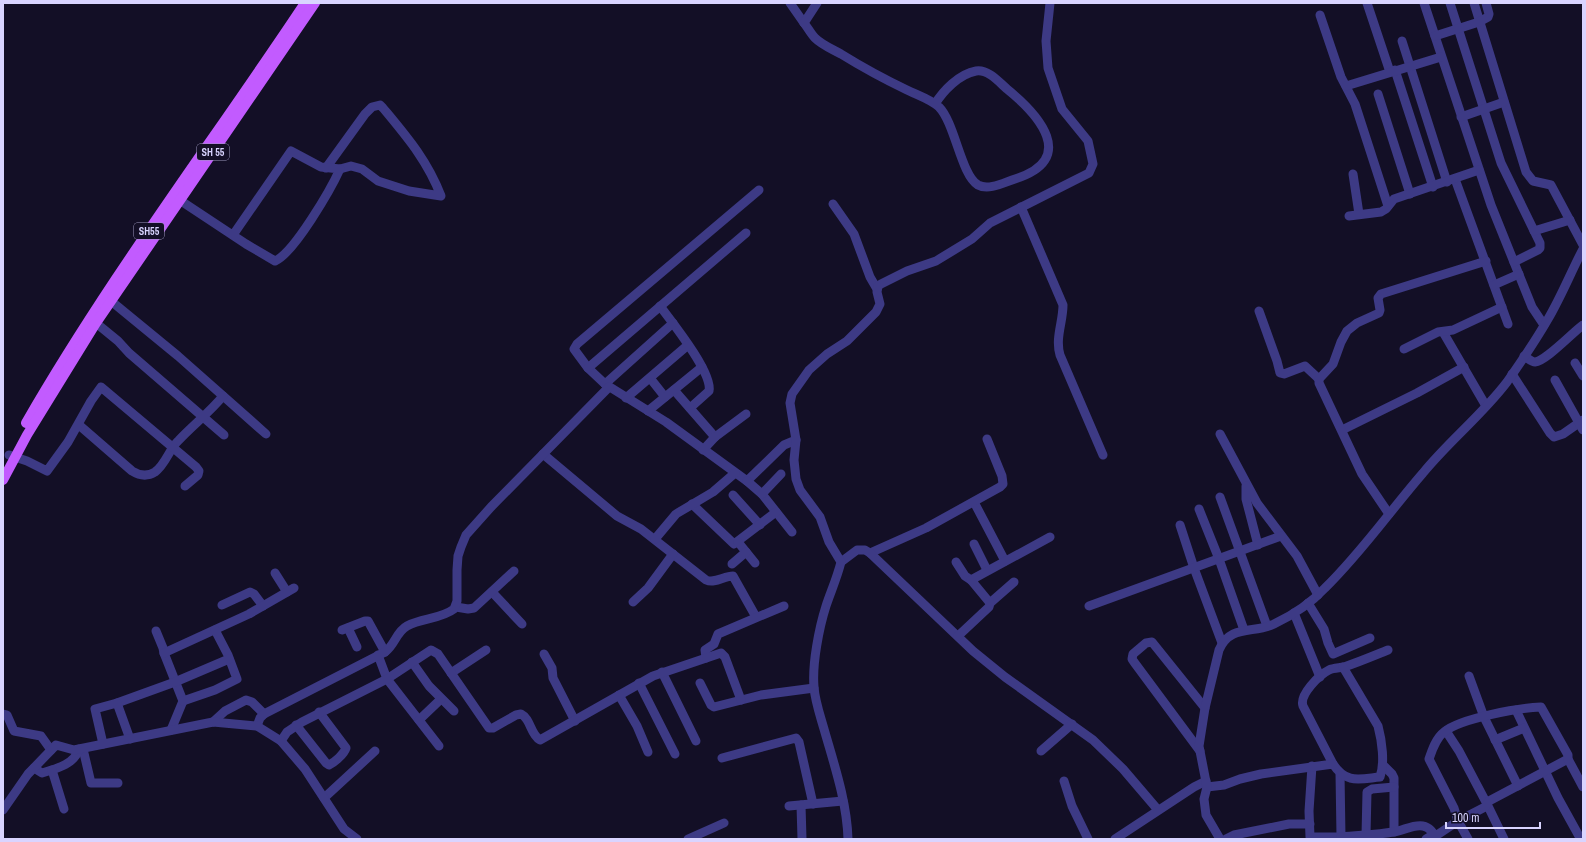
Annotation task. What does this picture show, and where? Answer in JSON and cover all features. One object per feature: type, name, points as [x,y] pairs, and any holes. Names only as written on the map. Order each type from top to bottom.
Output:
[{"type":"main road","name":"SH55","points":[[3,465],[12,456],[46,390],[89,319],[177,198],[237,110],[305,3]]},
{"type":"main road","points":[[237,110],[315,3]]},
{"type":"main road","points":[[3,480],[12,456],[177,198]]},
{"type":"street","points":[[790,3],[820,42],[868,70],[935,104],[943,112],[967,169],[977,184],[989,187],[1026,176],[1036,171],[1046,158],[1049,151],[1049,144],[1036,116],[1024,103],[986,73],[977,71],[970,73],[953,83],[941,94],[935,104]]},
{"type":"street","points":[[804,23],[817,3]]},
{"type":"street","points":[[841,562],[829,542],[820,517],[800,490],[796,479],[790,403],[792,394],[809,370],[827,354],[847,341],[876,312],[880,304],[878,286],[894,277],[936,261],[972,239],[990,222],[1050,194],[1089,173],[1093,164],[1088,142],[1062,109],[1048,68],[1046,41],[1050,3]]},
{"type":"street","points":[[1367,3],[1393,71],[1433,187]]},
{"type":"street","points":[[1424,3],[1479,170],[1532,307],[1544,325]]},
{"type":"street","points":[[1450,3],[1483,109],[1508,179],[1540,244],[1540,248],[1514,262]]},
{"type":"street","points":[[1474,3],[1526,172],[1535,182],[1547,183],[1551,185],[1583,245]]},
{"type":"street","points":[[1435,36],[1479,22],[1488,16],[1486,3]]},
{"type":"street","points":[[1320,15],[1341,78],[1355,104],[1388,206]]},
{"type":"street","points":[[1402,41],[1451,180],[1486,261],[1508,324]]},
{"type":"street","points":[[1346,86],[1441,57]]},
{"type":"street","points":[[1378,94],[1410,194]]},
{"type":"street","points":[[1461,117],[1504,102]]},
{"type":"street","points":[[233,235],[274,173],[291,151],[321,167],[326,168],[340,169],[351,166],[362,168],[378,181],[409,191],[441,196],[436,183],[419,152],[380,105],[372,108],[365,114],[326,168]]},
{"type":"street","points":[[177,198],[275,261],[280,259],[296,240],[329,192],[340,169]]},
{"type":"street","points":[[1349,216],[1381,212],[1394,199],[1433,187],[1479,170]]},
{"type":"street","points":[[1353,174],[1359,214]]},
{"type":"street","points":[[759,190],[576,344],[575,351],[588,368],[607,386],[666,422],[747,481],[762,494],[792,532]]},
{"type":"street","points":[[833,204],[854,234],[878,294]]},
{"type":"street","points":[[1021,207],[1063,305],[1058,342],[1060,355],[1103,455]]},
{"type":"street","points":[[1534,231],[1570,220]]},
{"type":"street","points":[[588,368],[746,233]]},
{"type":"street","points":[[1220,839],[1206,815],[1204,799],[1207,784],[1199,746],[1205,708],[1222,643],[1229,636],[1244,630],[1272,625],[1294,613],[1318,595],[1344,567],[1447,446],[1463,432],[1512,374],[1544,325],[1583,248]]},
{"type":"street","points":[[1319,379],[1333,364],[1341,342],[1347,331],[1357,323],[1379,313],[1378,298],[1381,294],[1486,261]]},
{"type":"street","points":[[1494,284],[1519,274]]},
{"type":"street","points":[[111,300],[178,356],[266,434]]},
{"type":"street","points":[[660,306],[706,373],[710,389],[690,408]]},
{"type":"street","points":[[1404,349],[1433,334],[1453,330],[1502,307]]},
{"type":"street","points":[[1259,311],[1280,373],[1284,374],[1305,366],[1319,379],[1362,474],[1388,514]]},
{"type":"street","points":[[96,323],[118,341],[129,353],[202,418],[224,435]]},
{"type":"street","points":[[257,726],[260,718],[264,714],[382,653],[392,646],[397,636],[404,628],[452,611],[456,607],[457,601],[458,556],[466,535],[607,386],[673,323]]},
{"type":"street","points":[[1524,356],[1533,361],[1538,361],[1560,345],[1583,324]]},
{"type":"street","points":[[1443,332],[1486,406]]},
{"type":"street","points":[[626,398],[688,345]]},
{"type":"street","points":[[1575,363],[1583,376]]},
{"type":"street","points":[[648,411],[702,367]]},
{"type":"street","points":[[1342,430],[1417,393],[1464,367]]},
{"type":"street","points":[[1512,374],[1554,437],[1582,424],[1555,380]]},
{"type":"street","points":[[650,378],[665,397]]},
{"type":"street","points":[[12,456],[27,461],[47,471],[68,442],[91,401],[101,387],[196,467],[199,471],[198,475],[185,486]]},
{"type":"street","points":[[674,390],[715,438]]},
{"type":"street","points":[[78,425],[132,471],[142,476],[154,472],[160,468],[178,440],[224,396]]},
{"type":"street","points":[[703,450],[715,438],[746,414]]},
{"type":"street","points":[[1220,434],[1262,512],[1297,556],[1318,595]]},
{"type":"street","points":[[870,553],[910,536],[995,491],[1003,484],[1002,476],[987,439]]},
{"type":"street","points":[[747,481],[792,441]]},
{"type":"street","points":[[543,454],[617,516],[638,527],[655,539],[710,582],[733,576],[756,617]]},
{"type":"street","points":[[655,539],[674,516],[713,492],[735,473]]},
{"type":"street","points":[[762,494],[781,474]]},
{"type":"street","points":[[1246,484],[1246,499],[1258,545]]},
{"type":"street","points":[[733,495],[760,524]]},
{"type":"street","points":[[1220,497],[1267,626]]},
{"type":"street","points":[[974,502],[1004,561]]},
{"type":"street","points":[[692,504],[734,544],[776,512]]},
{"type":"street","points":[[1200,509],[1244,630]]},
{"type":"street","points":[[1180,525],[1194,568],[1222,643]]},
{"type":"street","points":[[1089,606],[1281,536]]},
{"type":"street","points":[[971,580],[1050,537]]},
{"type":"street","points":[[738,542],[755,563]]},
{"type":"street","points":[[974,544],[987,570]]},
{"type":"street","points":[[848,839],[848,824],[843,801],[814,688],[814,662],[826,606],[837,578],[841,562],[857,550],[865,550],[870,553],[958,636],[1000,673],[1093,740],[1118,764],[1158,810]]},
{"type":"street","points":[[732,564],[746,552]]},
{"type":"street","points":[[633,602],[651,584],[673,554]]},
{"type":"street","points":[[956,562],[965,576],[971,580],[990,603]]},
{"type":"street","points":[[456,607],[468,609],[474,608],[514,571]]},
{"type":"street","points":[[164,653],[263,606],[290,590],[275,573]]},
{"type":"street","points":[[958,636],[988,608],[990,603],[1014,582]]},
{"type":"street","points":[[222,605],[250,592],[254,594],[263,606]]},
{"type":"street","points":[[492,592],[522,624]]},
{"type":"street","points":[[1308,603],[1324,629],[1333,654],[1370,638]]},
{"type":"street","points":[[706,658],[705,650],[714,644],[718,634],[784,606]]},
{"type":"street","points":[[1294,613],[1320,677]]},
{"type":"street","points":[[357,647],[345,629],[365,621],[368,622],[382,653],[387,679],[439,746]]},
{"type":"street","points":[[183,701],[215,690],[237,679],[215,630]]},
{"type":"street","points":[[156,631],[183,701],[171,730]]},
{"type":"street","points":[[1200,751],[1134,662],[1132,659],[1133,654],[1146,643],[1152,642],[1205,708]]},
{"type":"street","points":[[281,742],[287,732],[296,725],[319,712],[387,679],[429,651],[434,650],[489,728],[493,728],[516,715],[521,714],[526,717],[535,736],[540,740],[639,683],[662,672],[721,653],[724,655],[741,700]]},
{"type":"street","points":[[451,673],[486,650]]},
{"type":"street","points":[[1343,667],[1378,726],[1381,735],[1383,765],[1380,777],[1357,780],[1346,777],[1340,773],[1333,764],[1302,702],[1303,696],[1320,677],[1330,670],[1343,667],[1388,650]]},
{"type":"street","points":[[544,654],[552,668],[553,678],[575,721]]},
{"type":"street","points":[[103,744],[95,709],[117,703],[175,682],[229,659]]},
{"type":"street","points":[[412,662],[429,686],[454,711]]},
{"type":"street","points":[[662,672],[696,741]]},
{"type":"street","points":[[1468,676],[1484,717],[1518,786]]},
{"type":"street","points":[[639,683],[675,754]]},
{"type":"street","points":[[700,683],[714,707],[765,694],[814,688]]},
{"type":"street","points":[[619,695],[637,726],[648,752]]},
{"type":"street","points":[[418,720],[441,699]]},
{"type":"street","points":[[213,722],[225,711],[246,700],[252,702],[264,714]]},
{"type":"street","points":[[117,703],[130,739]]},
{"type":"street","points":[[1468,839],[1429,759],[1437,742],[1446,731],[1465,722],[1516,710],[1541,707],[1568,755],[1568,759],[1583,787]]},
{"type":"street","points":[[1516,710],[1558,798],[1579,836]]},
{"type":"street","points":[[296,725],[326,763],[329,765],[332,764],[346,748],[319,712]]},
{"type":"street","points":[[3,714],[7,715],[14,731],[41,736],[52,750]]},
{"type":"street","points":[[3,810],[20,784],[56,745],[74,750],[81,749],[213,722],[257,726],[281,742],[305,769],[344,829],[357,839]]},
{"type":"street","points":[[1041,751],[1072,724]]},
{"type":"street","points":[[1495,740],[1524,728]]},
{"type":"street","points":[[1446,731],[1459,751],[1504,839]]},
{"type":"street","points":[[722,758],[794,738],[797,739],[813,804]]},
{"type":"street","points":[[34,768],[42,773],[62,766],[72,760],[81,749]]},
{"type":"street","points":[[81,749],[91,783],[118,783]]},
{"type":"street","points":[[324,798],[375,751]]},
{"type":"street","points":[[1426,839],[1436,836],[1458,821],[1485,807],[1489,801],[1568,759]]},
{"type":"street","points":[[1115,839],[1194,787],[1207,784],[1224,785],[1261,774],[1333,764]]},
{"type":"street","points":[[1383,765],[1393,776],[1394,832]]},
{"type":"street","points":[[1312,766],[1309,811],[1310,837],[1346,837],[1394,832],[1421,825],[1426,826],[1436,836]]},
{"type":"street","points":[[52,770],[64,809]]},
{"type":"street","points":[[1340,773],[1346,837]]},
{"type":"street","points":[[1064,781],[1072,806],[1088,839]]},
{"type":"street","points":[[1366,835],[1367,792],[1372,789],[1394,787]]},
{"type":"street","points":[[789,806],[843,801]]},
{"type":"street","points":[[800,805],[802,839]]},
{"type":"street","points":[[692,838],[724,823]]},
{"type":"street","points":[[1226,839],[1289,824],[1310,824]]}]
